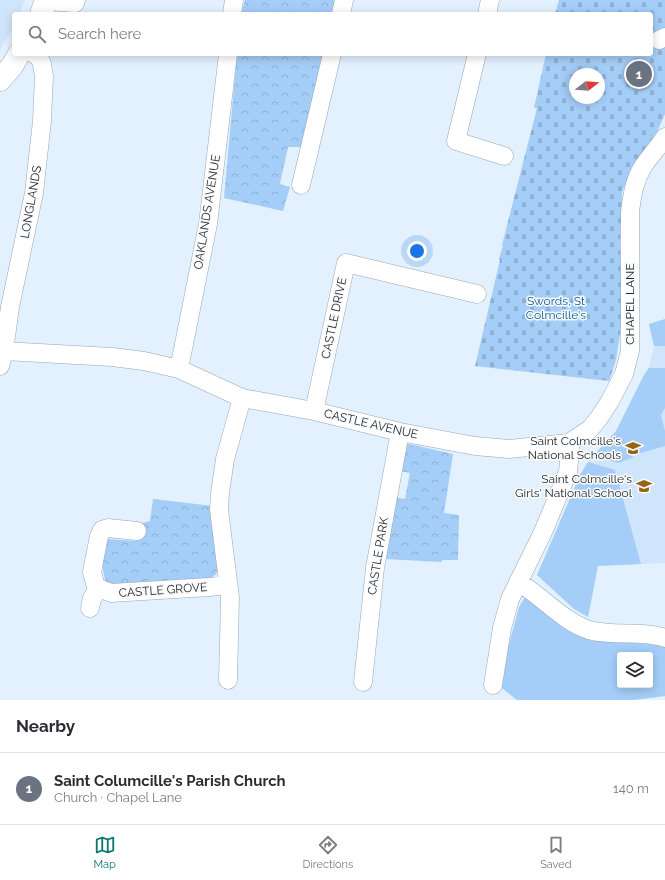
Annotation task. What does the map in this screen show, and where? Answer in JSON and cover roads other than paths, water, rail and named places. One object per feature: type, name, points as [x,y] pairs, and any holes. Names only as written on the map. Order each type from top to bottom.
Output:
[{"type":"main road","points":[[0,80],[12,66],[18,56]]},
{"type":"street","points":[[44,5],[75,3],[76,0]]},
{"type":"street","points":[[232,12],[234,0]]},
{"type":"street","points":[[341,12],[344,0]]},
{"type":"street","points":[[487,12],[490,0]]},
{"type":"street","name":"LONGLANDS","points":[[37,56],[42,64],[44,76],[42,122],[34,193],[10,307],[2,359],[112,357],[144,361],[179,369]]},
{"type":"street","name":"OAKLANDS AVENUE","points":[[179,369],[208,224],[228,56]]},
{"type":"street","points":[[301,185],[332,56]]},
{"type":"street","points":[[477,56],[456,141],[504,156]]},
{"type":"street","name":"CHAPEL LANE","points":[[569,443],[590,429],[599,418],[624,374],[630,351],[630,212],[632,194],[636,179],[665,137]]},
{"type":"street","name":"CASTLE DRIVE","points":[[314,411],[346,263],[477,294]]},
{"type":"street","name":"CASTLE AVENUE","points":[[179,369],[242,398],[314,411],[400,432],[475,446],[509,449],[569,443]]},
{"type":"street","points":[[228,680],[230,608],[219,510],[224,459],[242,398]]},
{"type":"street","name":"CASTLE PARK","points":[[363,682],[375,568],[400,432]]},
{"type":"street","points":[[493,685],[502,628],[510,599],[543,532],[568,472],[570,450],[569,443]]},
{"type":"street","points":[[90,608],[92,598],[99,589],[96,587],[92,572],[99,536],[102,530],[108,528],[137,531]]},
{"type":"street","points":[[518,582],[577,625],[588,630],[609,633],[650,635],[665,638]]},
{"type":"street","name":"CASTLE GROVE","points":[[99,589],[111,594],[210,588],[228,585]]},
{"type":"place","name":"Saint Columcille's Parish Church","points":[[639,74]]},
{"type":"place","name":"Saint Colmcille's National Schools","points":[[633,448]]},
{"type":"place","name":"Saint Colmcille's Girls' National School","points":[[644,486]]},
{"type":"park label","name":"Swords, St Colmcille's","points":[[556,308]]}]
